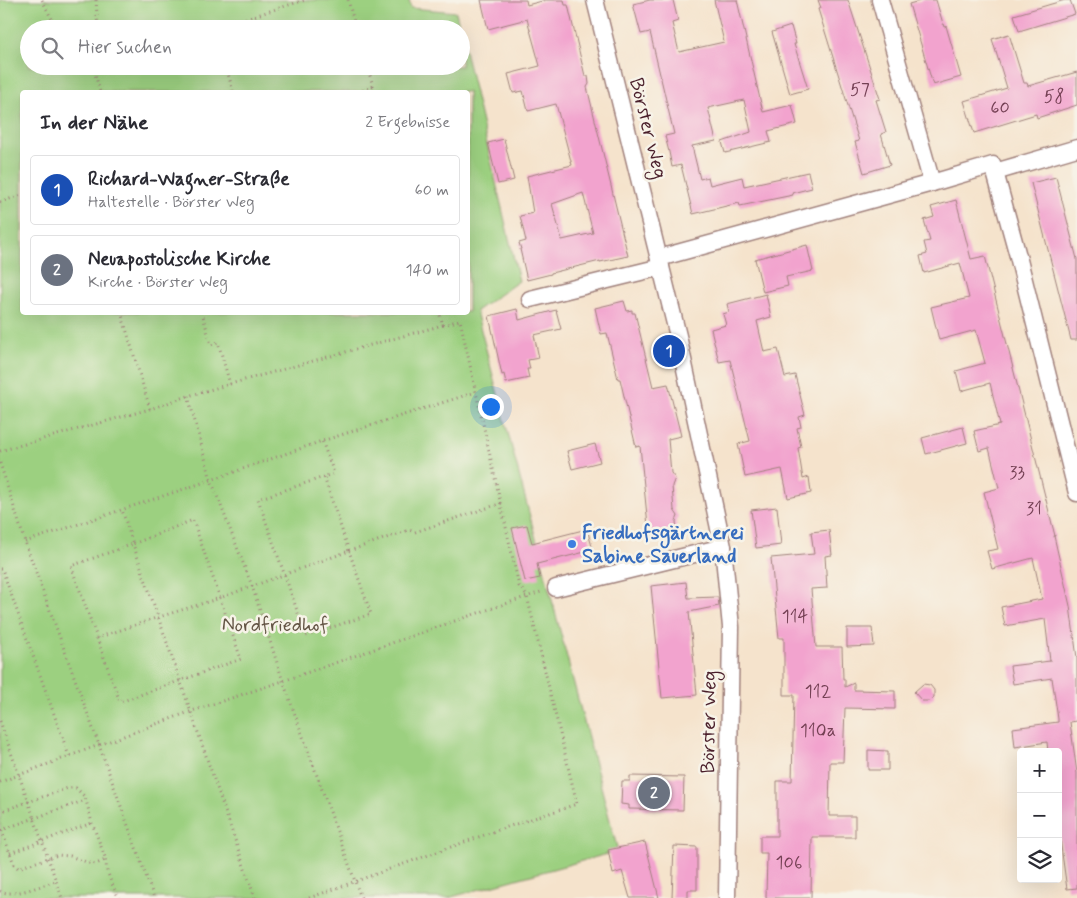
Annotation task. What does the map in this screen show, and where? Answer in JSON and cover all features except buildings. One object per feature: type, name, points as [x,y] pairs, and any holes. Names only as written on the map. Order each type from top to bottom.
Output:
[{"type":"street","name":"Börster Weg","points":[[595,0],[678,336],[723,547],[731,627],[727,898]]},
{"type":"street","points":[[880,0],[932,184]]},
{"type":"street","points":[[995,172],[1077,148]]},
{"type":"street","points":[[530,299],[993,165],[1018,256],[1077,493]]},
{"type":"street","points":[[556,588],[723,547]]},
{"type":"path","points":[[42,0],[52,20]]},
{"type":"path","points":[[96,0],[97,20]]},
{"type":"path","points":[[242,20],[305,0]]},
{"type":"path","points":[[348,0],[354,20]]},
{"type":"path","points":[[95,75],[99,90]]},
{"type":"path","points":[[228,75],[232,90]]},
{"type":"path","points":[[366,90],[373,88],[369,75]]},
{"type":"path","points":[[0,202],[20,196]]},
{"type":"path","points":[[122,315],[150,409]]},
{"type":"path","points":[[203,315],[211,345],[218,342],[230,384]]},
{"type":"path","points":[[440,315],[443,326]]},
{"type":"path","points":[[0,451],[460,320],[520,586],[527,596],[577,804],[501,829],[309,898]]},
{"type":"path","points":[[25,542],[212,480],[322,441],[476,392]]},
{"type":"path","points":[[188,396],[212,480],[252,586],[283,682],[361,898]]},
{"type":"path","points":[[322,441],[334,473],[258,499],[306,636],[370,614],[324,477]]},
{"type":"path","points":[[0,463],[25,542],[154,898]]},
{"type":"path","points":[[96,638],[220,598],[409,530],[415,532],[502,503]]},
{"type":"path","points":[[122,510],[255,898]]},
{"type":"path","points":[[193,520],[220,598],[241,659],[120,702],[71,566],[193,520]]},
{"type":"path","points":[[0,562],[69,756]]},
{"type":"path","points":[[0,782],[98,745],[527,596]]},
{"type":"path","points":[[0,721],[62,898]]},
{"type":"path","points":[[0,813],[68,788],[76,788],[86,800],[118,898]]},
{"type":"path","points":[[86,800],[1,828],[14,864],[18,868],[58,855],[70,856],[96,864],[105,860]]},
{"type":"path","points":[[10,852],[92,823]]},
{"type":"path","points":[[0,891],[15,893],[56,881]]},
{"type":"green space","name":"Nordfriedhof","points":[[0,0],[409,0],[411,8],[456,12],[458,20],[20,20],[20,75],[470,75],[470,71],[519,281],[476,311],[618,851],[448,898],[0,898]]},
{"type":"place","name":"Richard-Wagner-Straße","points":[[669,351]]},
{"type":"place","name":"Friedhofsgärtnerei Sabine Sauerland","points":[[572,544]]},
{"type":"place","name":"Neuapostolische Kirche","points":[[654,793]]}]
